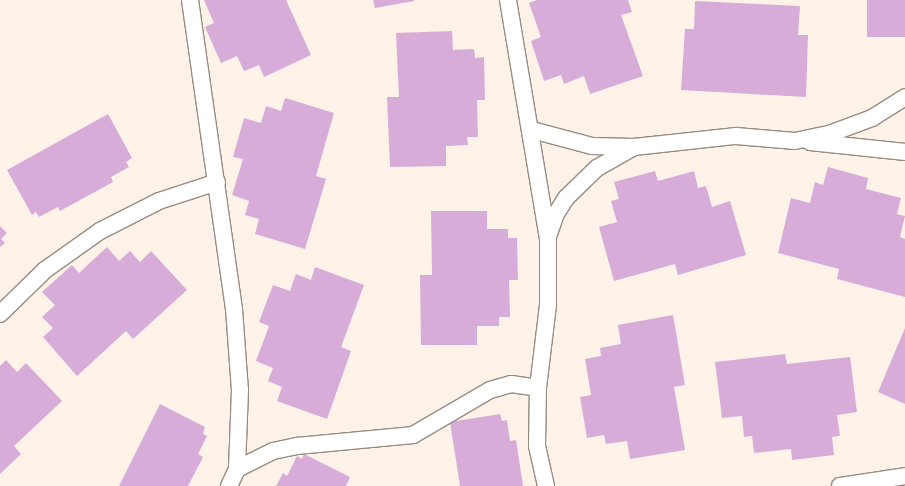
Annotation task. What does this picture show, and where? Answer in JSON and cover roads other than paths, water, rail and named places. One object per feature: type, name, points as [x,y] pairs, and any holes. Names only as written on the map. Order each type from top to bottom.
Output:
[{"type":"lane","points":[[190,0],[234,309],[238,372],[237,469],[229,486]]},
{"type":"lane","points":[[508,0],[532,130],[548,238],[548,304],[538,388],[537,446],[546,486]]},
{"type":"lane","points":[[795,141],[828,134],[872,118],[905,97]]},
{"type":"lane","points":[[532,130],[592,146],[634,147],[736,136],[905,152]]},
{"type":"lane","points":[[548,238],[556,214],[566,198],[597,168],[634,147]]},
{"type":"lane","points":[[0,314],[45,270],[100,231],[160,200],[217,182]]},
{"type":"lane","points":[[237,469],[273,451],[297,446],[412,434],[490,390],[510,384],[538,388]]},
{"type":"lane","points":[[840,486],[905,476]]}]
